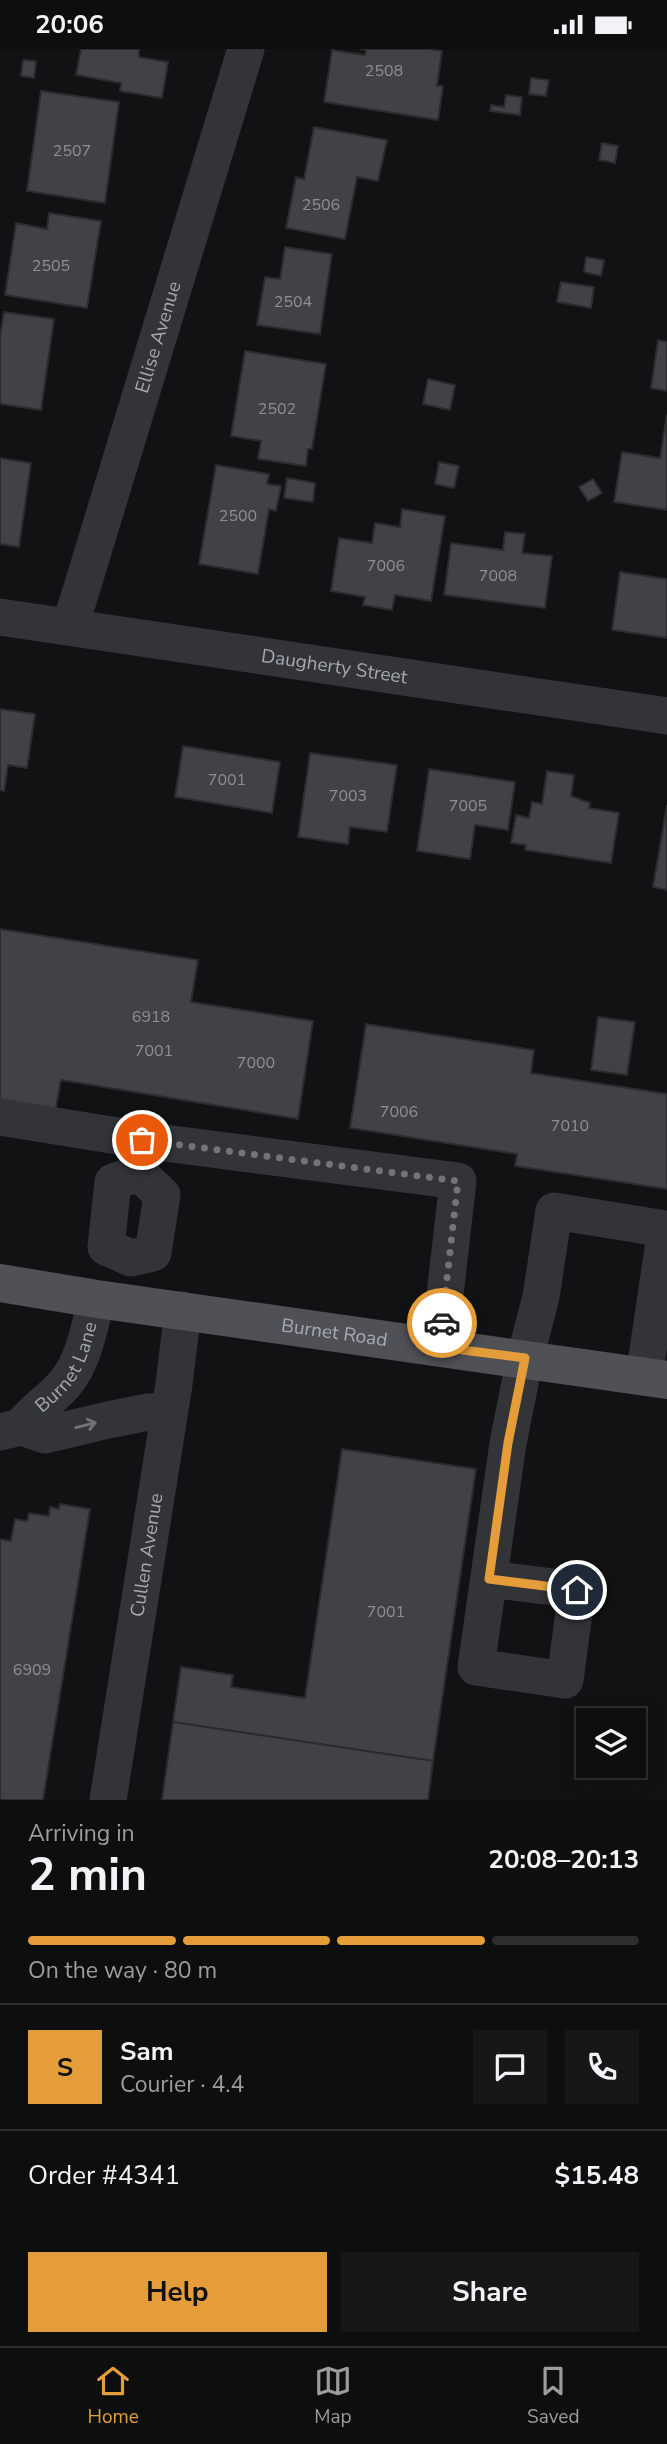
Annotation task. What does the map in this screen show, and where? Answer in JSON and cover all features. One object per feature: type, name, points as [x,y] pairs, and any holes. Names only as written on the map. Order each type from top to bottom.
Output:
[{"type":"main road","name":"Burnet Road","points":[[0,1283],[655,1379]]},
{"type":"street","name":"Ellise Avenue","points":[[70,627],[246,49]]},
{"type":"street","name":"Daugherty Street","points":[[0,617],[667,716]]},
{"type":"street","points":[[0,1117],[140,1156],[458,1181],[439,1347]]},
{"type":"street","points":[[140,1156],[162,1195],[153,1253],[131,1258],[106,1247],[113,1182],[140,1156]]},
{"type":"street","points":[[489,1579],[508,1443],[525,1358],[541,1297],[554,1211],[666,1229],[655,1379]]},
{"type":"street","name":"Burnet Lane","points":[[10,1429],[51,1397],[72,1373],[131,1258]]},
{"type":"street","name":"Cullen Avenue","points":[[108,1800],[183,1310]]},
{"type":"street","name":"Burnet Lane","points":[[10,1429],[44,1435],[108,1420],[169,1411]]},
{"type":"building","points":[[81,49],[139,49],[139,57],[168,62],[162,98],[120,91],[121,83],[76,75]]},
{"type":"building","points":[[360,49],[442,51],[437,86],[443,86],[438,120],[324,102],[332,50],[365,55],[366,50]]},
{"type":"building","points":[[23,60],[36,61],[34,78],[21,76]]},
{"type":"building","points":[[531,78],[549,80],[546,96],[529,94]]},
{"type":"building","points":[[41,91],[119,102],[105,203],[27,191]]},
{"type":"building","points":[[506,95],[522,97],[520,115],[490,111],[491,105],[504,107]]},
{"type":"building","points":[[314,127],[387,140],[378,181],[357,177],[345,239],[286,228],[296,177],[304,179]]},
{"type":"building","points":[[602,143],[618,146],[615,163],[599,160]]},
{"type":"building","points":[[49,213],[101,221],[87,308],[5,295],[16,223],[47,229]]},
{"type":"building","points":[[285,247],[332,254],[320,334],[257,325],[265,277],[280,279]]},
{"type":"building","points":[[586,257],[604,260],[601,276],[584,272]]},
{"type":"building","points":[[561,282],[594,287],[591,308],[557,302]]},
{"type":"building","points":[[4,312],[54,319],[41,410],[0,404],[0,336]]},
{"type":"building","points":[[658,340],[667,342],[667,391],[651,388]]},
{"type":"building","points":[[245,351],[326,364],[312,449],[308,449],[306,466],[258,459],[261,441],[231,436]]},
{"type":"building","points":[[428,379],[455,385],[450,410],[423,404]]},
{"type":"building","points":[[667,414],[667,510],[614,502],[622,452],[660,458]]},
{"type":"building","points":[[0,458],[31,463],[19,547],[0,544]]},
{"type":"building","points":[[439,462],[459,466],[454,488],[435,484]]},
{"type":"building","points":[[216,465],[269,474],[267,484],[281,486],[276,511],[269,509],[258,574],[199,564]]},
{"type":"building","points":[[287,478],[315,483],[313,502],[284,498]]},
{"type":"building","points":[[593,479],[602,493],[588,501],[579,487]]},
{"type":"building","points":[[402,509],[445,516],[431,601],[395,595],[392,610],[363,605],[365,597],[331,591],[339,538],[372,543],[375,523],[400,527]]},
{"type":"building","points":[[505,532],[525,534],[522,553],[552,556],[545,608],[444,595],[451,543],[503,550]]},
{"type":"building","points":[[620,572],[667,579],[667,638],[612,630]]},
{"type":"building","points":[[0,709],[35,714],[27,768],[8,765],[4,791],[0,790]]},
{"type":"building","points":[[183,746],[280,762],[272,813],[175,797]]},
{"type":"building","points":[[310,753],[397,765],[387,832],[350,827],[348,844],[298,837]]},
{"type":"building","points":[[429,769],[515,782],[508,830],[475,825],[470,859],[417,851]]},
{"type":"building","points":[[547,771],[574,775],[571,796],[590,803],[589,808],[619,813],[611,863],[525,850],[526,845],[511,843],[516,815],[529,818],[532,802],[542,804]]},
{"type":"building","points":[[667,805],[667,890],[653,887]]},
{"type":"building","points":[[0,929],[198,960],[191,1002],[313,1021],[298,1119],[61,1080],[55,1112],[0,1104]]},
{"type":"building","points":[[598,1017],[635,1022],[627,1075],[591,1070]]},
{"type":"building","points":[[366,1024],[534,1050],[531,1073],[667,1094],[667,1189],[515,1166],[517,1154],[350,1128]]},
{"type":"building","points":[[342,1449],[476,1469],[433,1761],[173,1722],[181,1667],[233,1675],[231,1687],[305,1698]]},
{"type":"building","points":[[60,1504],[90,1509],[43,1800],[0,1800],[0,1539],[11,1541],[15,1519],[27,1521],[29,1513],[49,1516],[50,1507],[59,1509]]},
{"type":"building","points":[[173,1722],[433,1761],[428,1800],[162,1800]]},
{"type":"way so far","points":[[142,1140],[458,1181],[442,1323]]},
{"type":"route","points":[[442,1323],[439,1347],[525,1358],[508,1443],[489,1579],[577,1590]]}]
